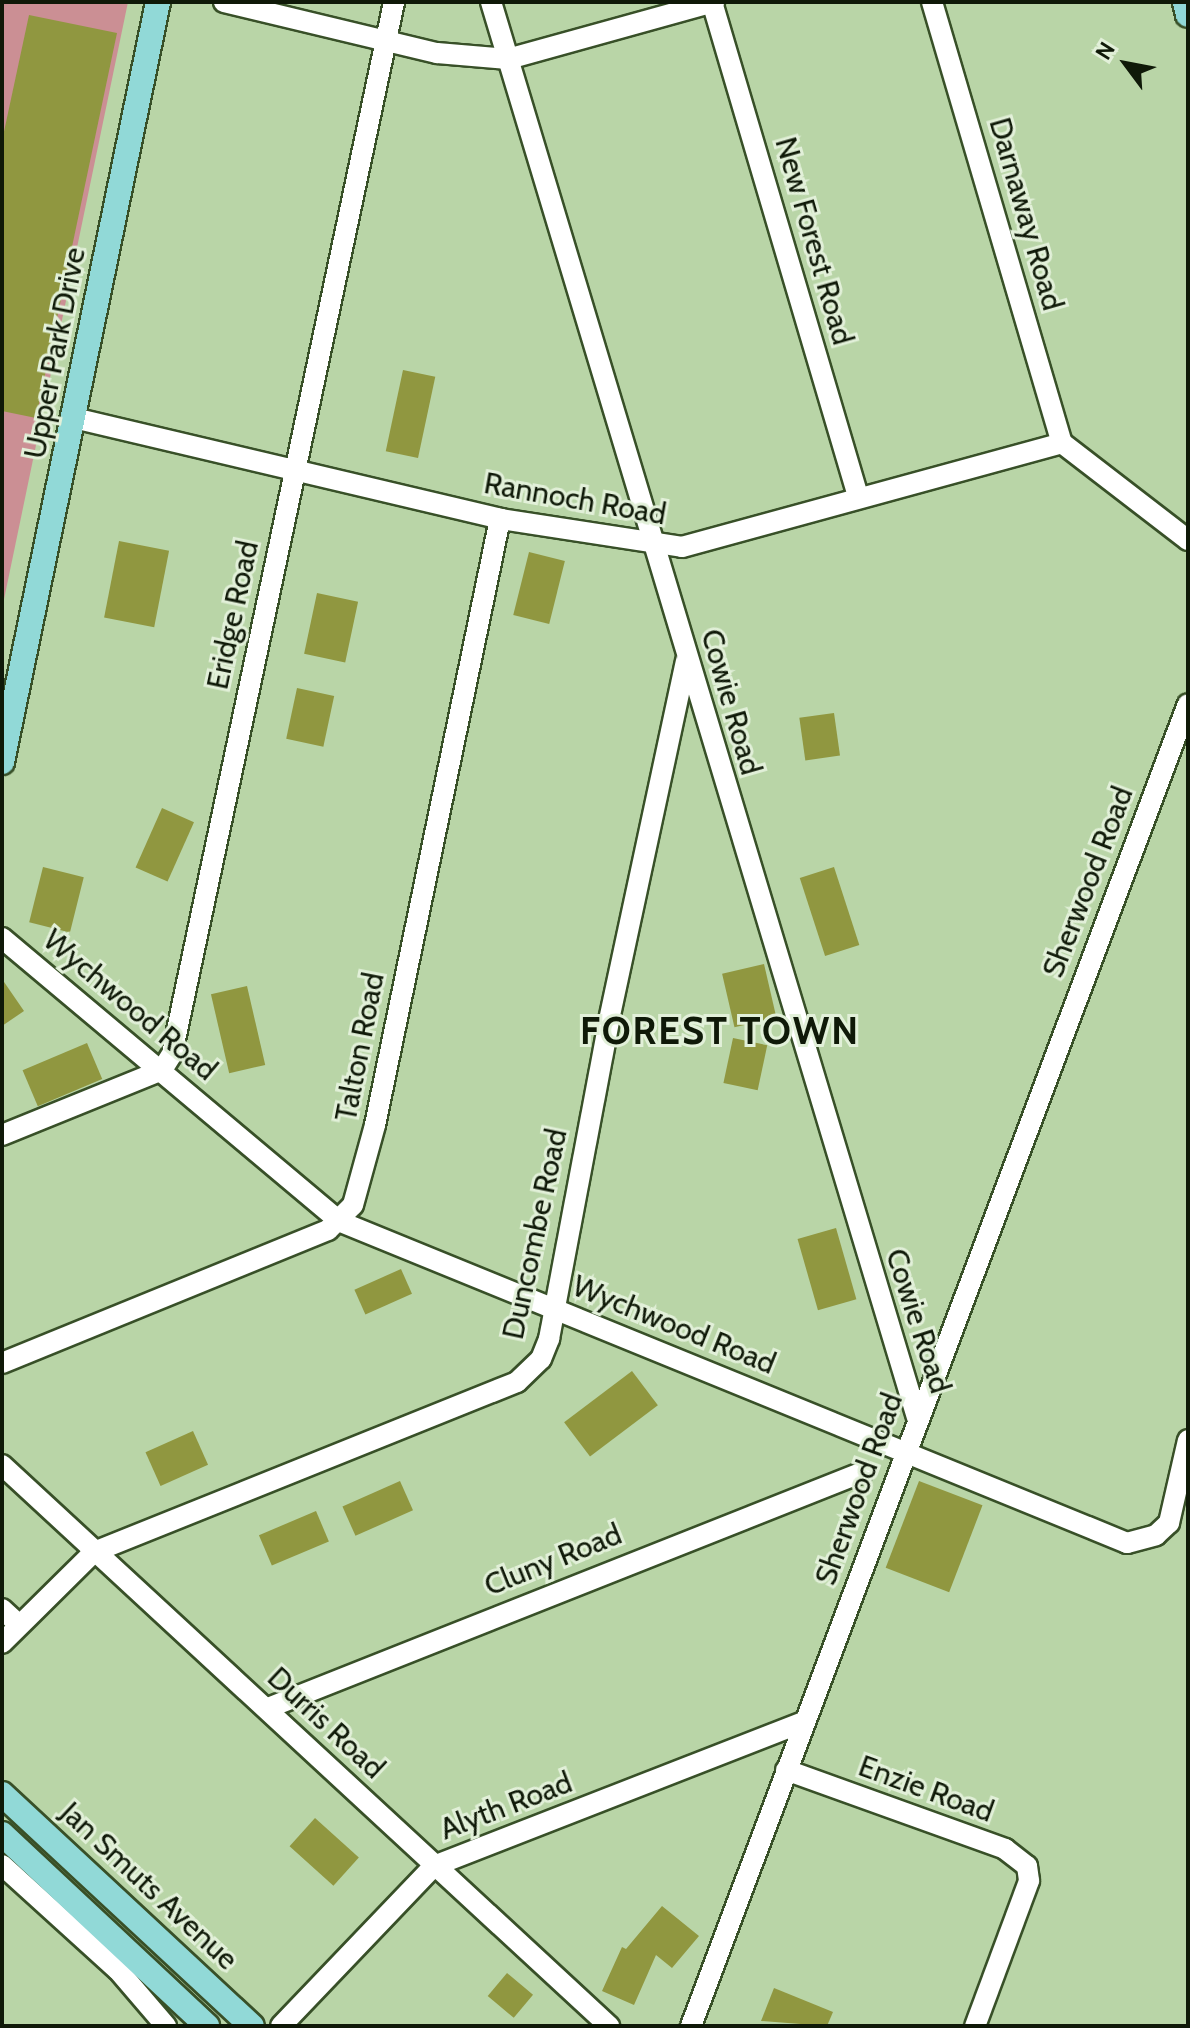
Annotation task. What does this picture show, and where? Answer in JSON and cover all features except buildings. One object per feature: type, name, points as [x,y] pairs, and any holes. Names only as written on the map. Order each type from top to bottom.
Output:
[{"type":"main road","name":"Upper Park Drive","points":[[2,762],[158,2]]},
{"type":"main road","points":[[1185,2],[1188,15]]},
{"type":"main road","name":"Jan Smuts Avenue","points":[[2,1794],[252,2026]]},
{"type":"main road","name":"Jan Smuts Avenue","points":[[2,1834],[207,2026]]},
{"type":"street","points":[[224,2],[437,53],[508,59],[713,2]]},
{"type":"street","name":"Eridge Road","points":[[162,1070],[180,1024],[394,2]]},
{"type":"street","name":"Cowie Road","points":[[491,2],[917,1417]]},
{"type":"street","name":"New Forest Road","points":[[713,2],[858,496]]},
{"type":"street","name":"Darnaway Road","points":[[932,2],[1062,443]]},
{"type":"street","name":"Rannoch Road","points":[[74,418],[500,519],[656,546],[719,540],[858,496],[1062,443]]},
{"type":"street","points":[[1062,443],[1188,540]]},
{"type":"street","name":"Talton Road","points":[[341,1222],[360,1189],[375,1125],[500,519]]},
{"type":"street","name":"Duncombe Road","points":[[2,1643],[94,1552],[517,1382],[541,1359],[555,1309],[609,1020],[687,657]]},
{"type":"street","name":"Sherwood Road","points":[[691,2026],[907,1451],[917,1417],[1188,704]]},
{"type":"street","name":"Wychwood Road","points":[[2,938],[341,1222],[1127,1543],[1156,1535],[1169,1523],[1188,1440]]},
{"type":"street","points":[[2,1135],[162,1070]]},
{"type":"street","points":[[2,1363],[341,1222]]},
{"type":"street","name":"Durris Road","points":[[2,1465],[609,2026]]},
{"type":"street","name":"Cluny Road","points":[[268,1708],[863,1472]]},
{"type":"street","points":[[2,1609],[19,1625]]},
{"type":"street","name":"Alyth Road","points":[[281,2026],[434,1866],[805,1721]]},
{"type":"street","name":"Enzie Road","points":[[786,1770],[1005,1849],[1027,1866],[1029,1881],[975,2026]]},
{"type":"street","points":[[2,1865],[136,1988],[166,2026]]},
{"type":"shaded area","points":[[2,2],[128,2],[2,609]]},
{"type":"district","name":"FOREST TOWN","points":[[720,1031]]}]
